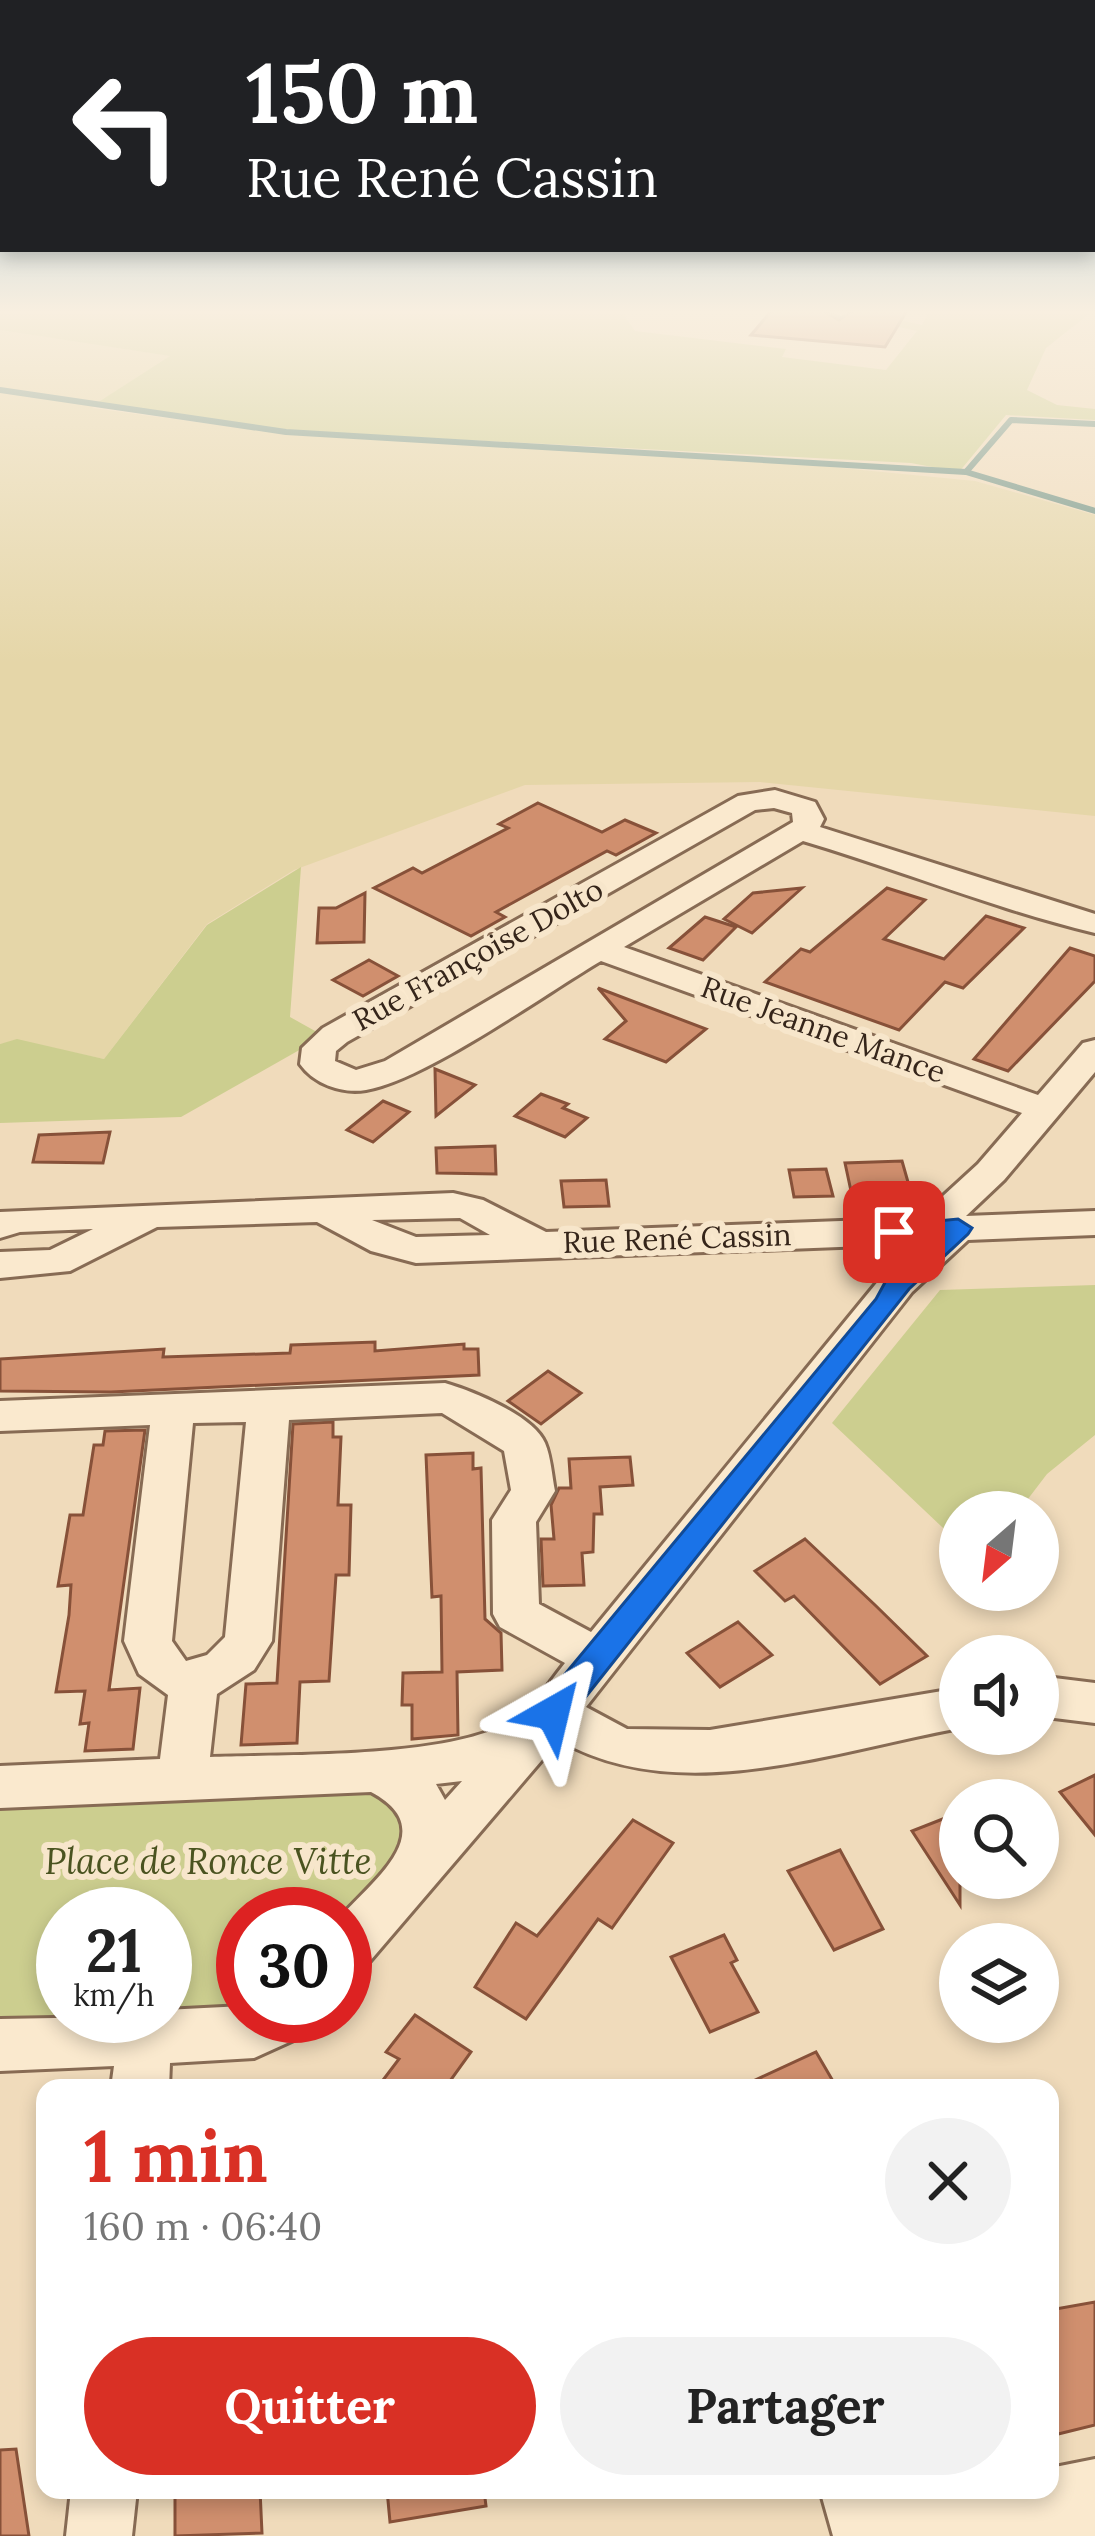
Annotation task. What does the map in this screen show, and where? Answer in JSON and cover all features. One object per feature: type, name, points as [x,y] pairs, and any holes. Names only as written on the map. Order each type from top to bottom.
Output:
[{"type":"street","name":"Rue Françoise Dolto","points":[[776,799],[800,805],[809,815],[801,831],[383,1075],[346,1080],[317,1064],[319,1048],[335,1035],[748,802],[776,799]]},
{"type":"street","points":[[801,831],[953,876],[1019,905],[1095,924]]},
{"type":"street","name":"Rue Jeanne Mance","points":[[599,949],[1047,1111]]},
{"type":"street","points":[[372,1921],[553,1713],[887,1304],[895,1277],[1047,1111],[1095,1050]]},
{"type":"street","points":[[991,1172],[1002,1225]]},
{"type":"street","name":"Rue René Cassin","points":[[0,1226],[14,1220],[326,1211],[385,1242],[416,1250],[1095,1223]]},
{"type":"street","name":"Rue René Cassin","points":[[0,1265],[56,1262],[151,1216]]},
{"type":"street","points":[[827,1234],[858,1243],[895,1277]]},
{"type":"street","points":[[0,1416],[446,1398],[473,1408],[524,1444],[532,1491],[514,1520],[516,1614],[595,1656]]},
{"type":"street","points":[[173,1409],[148,1641],[162,1670],[194,1684],[231,1666],[248,1641],[269,1406]]},
{"type":"street","points":[[184,1779],[194,1684]]},
{"type":"street","points":[[1059,1699],[1095,1703]]},
{"type":"street","points":[[553,1713],[625,1749],[653,1752],[725,1747],[939,1711]]},
{"type":"street","points":[[0,1787],[371,1771],[482,1758],[553,1713]]},
{"type":"street","points":[[371,1771],[401,1779],[424,1804],[429,1835],[418,1867]]},
{"type":"street","points":[[0,2044],[142,2064],[216,2043]]},
{"type":"street","points":[[100,2536],[103,2499]]},
{"type":"street","points":[[856,2499],[866,2536],[1086,2508]]},
{"type":"shaded area","points":[[0,427],[237,427],[294,435],[800,464],[975,481],[1095,515],[1095,816],[760,782],[525,785],[294,870],[207,924],[104,1059],[17,1040],[0,1044]]},
{"type":"green space","points":[[269,427],[996,427],[959,472],[911,463]]},
{"type":"green space","points":[[301,867],[290,1017],[324,1036],[181,1117],[0,1123],[0,1044],[17,1039],[104,1059],[207,925]]},
{"type":"green space","points":[[1095,1285],[1095,1435],[1047,1474],[1034,1491],[939,1491],[939,1524],[832,1423],[940,1290]]},
{"type":"green space","name":"Place de Ronce Vitte","points":[[374,1792],[393,1798],[412,1843],[370,1887],[216,1887],[216,2018],[192,2020],[192,1887],[36,1887],[36,2032],[0,2035],[0,1806]]},
{"type":"building","points":[[538,803],[602,832],[625,820],[656,833],[616,855],[607,851],[496,912],[505,917],[471,936],[374,888],[413,868],[422,873],[508,828],[499,824]]},
{"type":"building","points":[[802,888],[752,933],[724,919],[753,893]]},
{"type":"building","points":[[887,888],[925,900],[884,939],[944,959],[986,916],[1024,928],[963,988],[945,982],[899,1030],[765,982],[801,949],[810,952]]},
{"type":"building","points":[[365,893],[364,942],[317,943],[319,908],[336,908]]},
{"type":"building","points":[[705,917],[736,927],[703,960],[669,948]]},
{"type":"building","points":[[1070,948],[1095,956],[1095,981],[1008,1071],[974,1059]]},
{"type":"building","points":[[369,960],[398,976],[363,996],[333,980]]},
{"type":"building","points":[[598,988],[706,1029],[666,1062],[605,1039],[626,1021]]},
{"type":"building","points":[[435,1069],[475,1085],[436,1116]]},
{"type":"building","points":[[541,1094],[568,1104],[563,1108],[587,1118],[565,1137],[515,1116]]},
{"type":"building","points":[[383,1101],[409,1112],[373,1142],[347,1130]]},
{"type":"building","points":[[110,1132],[103,1163],[33,1162],[39,1135]]},
{"type":"building","points":[[495,1146],[496,1174],[437,1173],[436,1148]]},
{"type":"building","points":[[902,1161],[910,1189],[851,1191],[845,1163]]},
{"type":"building","points":[[826,1169],[833,1196],[794,1197],[789,1170]]},
{"type":"building","points":[[606,1180],[609,1206],[564,1207],[561,1181]]},
{"type":"building","points":[[375,1342],[375,1351],[464,1344],[464,1349],[478,1349],[479,1375],[111,1392],[0,1391],[0,1359],[164,1349],[163,1357],[290,1353],[291,1345]]},
{"type":"building","points":[[548,1371],[581,1393],[541,1424],[508,1401]]},
{"type":"building","points":[[333,1422],[333,1437],[341,1437],[338,1505],[351,1505],[349,1575],[336,1575],[329,1681],[300,1682],[297,1743],[241,1745],[246,1684],[277,1683],[293,1424]]},
{"type":"building","points":[[145,1430],[109,1690],[140,1688],[133,1749],[85,1751],[89,1723],[80,1724],[85,1691],[56,1692],[69,1615],[71,1585],[58,1586],[70,1515],[83,1515],[94,1445],[103,1445],[105,1431]]},
{"type":"building","points":[[473,1453],[473,1469],[481,1468],[485,1619],[501,1633],[502,1670],[457,1672],[458,1735],[412,1739],[412,1705],[402,1705],[403,1673],[442,1672],[441,1596],[432,1597],[426,1455]]},
{"type":"building","points":[[630,1457],[633,1485],[600,1487],[602,1514],[594,1514],[593,1552],[582,1553],[584,1585],[543,1586],[541,1539],[554,1539],[551,1505],[559,1488],[571,1488],[569,1459]]},
{"type":"building","points":[[805,1539],[927,1656],[880,1684],[794,1596],[785,1601],[755,1571]]},
{"type":"building","points":[[738,1622],[772,1655],[720,1687],[687,1653]]},
{"type":"building","points":[[1095,1775],[1095,1835],[1060,1792]]},
{"type":"building","points":[[633,1820],[673,1843],[612,1928],[598,1919],[526,2019],[475,1987],[516,1923],[537,1936]]},
{"type":"building","points":[[939,1820],[939,1873],[912,1831]]},
{"type":"building","points":[[840,1850],[883,1929],[834,1950],[788,1871]]},
{"type":"building","points":[[724,1935],[737,1960],[731,1963],[758,2012],[710,2032],[671,1957]]},
{"type":"building","points":[[415,2015],[471,2052],[452,2079],[384,2079],[399,2059],[386,2052]]},
{"type":"building","points":[[816,2052],[832,2079],[758,2079]]},
{"type":"building","points":[[1095,2302],[1095,2425],[1059,2434],[1059,2308]]},
{"type":"building","points":[[16,2449],[29,2536],[0,2536],[0,2450]]},
{"type":"building","points":[[175,2499],[260,2499],[262,2533],[175,2536]]},
{"type":"building","points":[[388,2499],[485,2499],[486,2506],[390,2522]]},
{"type":"waterway","points":[[254,427],[966,472]]},
{"type":"waterway","points":[[966,472],[1005,427]]},
{"type":"waterway","points":[[966,472],[1095,511]]},
{"type":"route","points":[[553,1713],[887,1304],[898,1283],[958,1228],[894,1232]]}]
